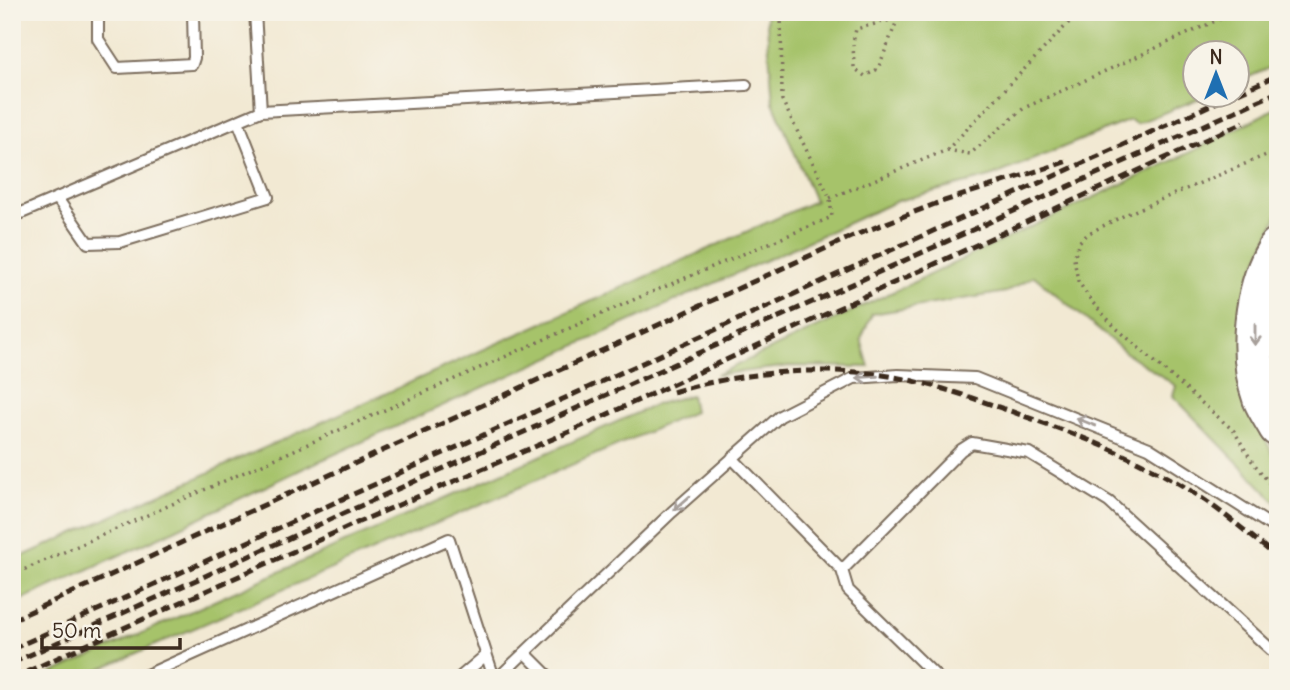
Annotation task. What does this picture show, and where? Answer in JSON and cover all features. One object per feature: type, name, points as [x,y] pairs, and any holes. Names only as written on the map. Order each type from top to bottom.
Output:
[{"type":"highway","points":[[1278,247],[1259,288],[1255,319],[1255,358],[1262,398],[1278,427]]},
{"type":"lane","points":[[98,12],[99,39],[117,68],[192,64],[192,12]]},
{"type":"lane","points":[[256,12],[261,111]]},
{"type":"lane","points":[[12,217],[261,111],[746,85]]},
{"type":"lane","points":[[57,198],[88,243],[120,242],[268,197],[238,121]]},
{"type":"lane","points":[[140,678],[449,539],[486,655],[496,678],[672,512],[780,416],[854,378],[898,374],[975,378],[1149,448],[1278,530]]},
{"type":"lane","points":[[842,570],[961,450],[972,443],[1029,453],[1109,502],[1278,656]]},
{"type":"lane","points":[[732,458],[842,570],[849,590],[938,678]]},
{"type":"lane","points":[[525,653],[550,678]]},
{"type":"lane","points":[[459,678],[486,655]]},
{"type":"path","points":[[12,575],[640,297],[832,217],[830,198],[782,100],[781,12]]},
{"type":"path","points":[[898,18],[878,69],[865,76],[854,68],[853,43],[856,29],[898,18],[908,12]]},
{"type":"path","points":[[830,198],[947,150],[1079,12]]},
{"type":"path","points":[[947,150],[970,154],[1024,108],[1222,18]]},
{"type":"path","points":[[1278,150],[1127,214],[1089,233],[1079,242],[1074,259],[1078,281],[1092,302],[1115,327],[1234,431],[1252,461],[1278,494]]},
{"type":"green space","points":[[766,12],[1278,12],[1278,64],[1252,76],[1252,38],[1182,38],[1182,105],[1136,124],[1130,120],[990,177],[897,201],[302,469],[12,604],[12,561],[815,201],[773,102]]},
{"type":"green space","points":[[1278,107],[1278,214],[1250,278],[1254,414],[1272,453],[1278,458],[1278,504],[1173,396],[1176,386],[1125,352],[1034,276],[1006,292],[872,314],[861,339],[869,367],[790,366],[716,375],[1199,148]]},
{"type":"green space","points":[[691,395],[694,412],[79,678],[41,678],[657,404]]},
{"type":"railway","points":[[1252,87],[1278,75]]},
{"type":"railway","points":[[12,663],[1278,92]]},
{"type":"railway","points":[[12,649],[1204,108]]},
{"type":"railway","points":[[13,678],[361,521],[569,432],[1244,122]]},
{"type":"railway","points":[[12,620],[853,236],[935,204],[1068,161]]},
{"type":"railway","points":[[673,392],[744,376],[818,371],[885,375],[940,388],[1072,434],[1152,469],[1213,506],[1278,558]]}]
